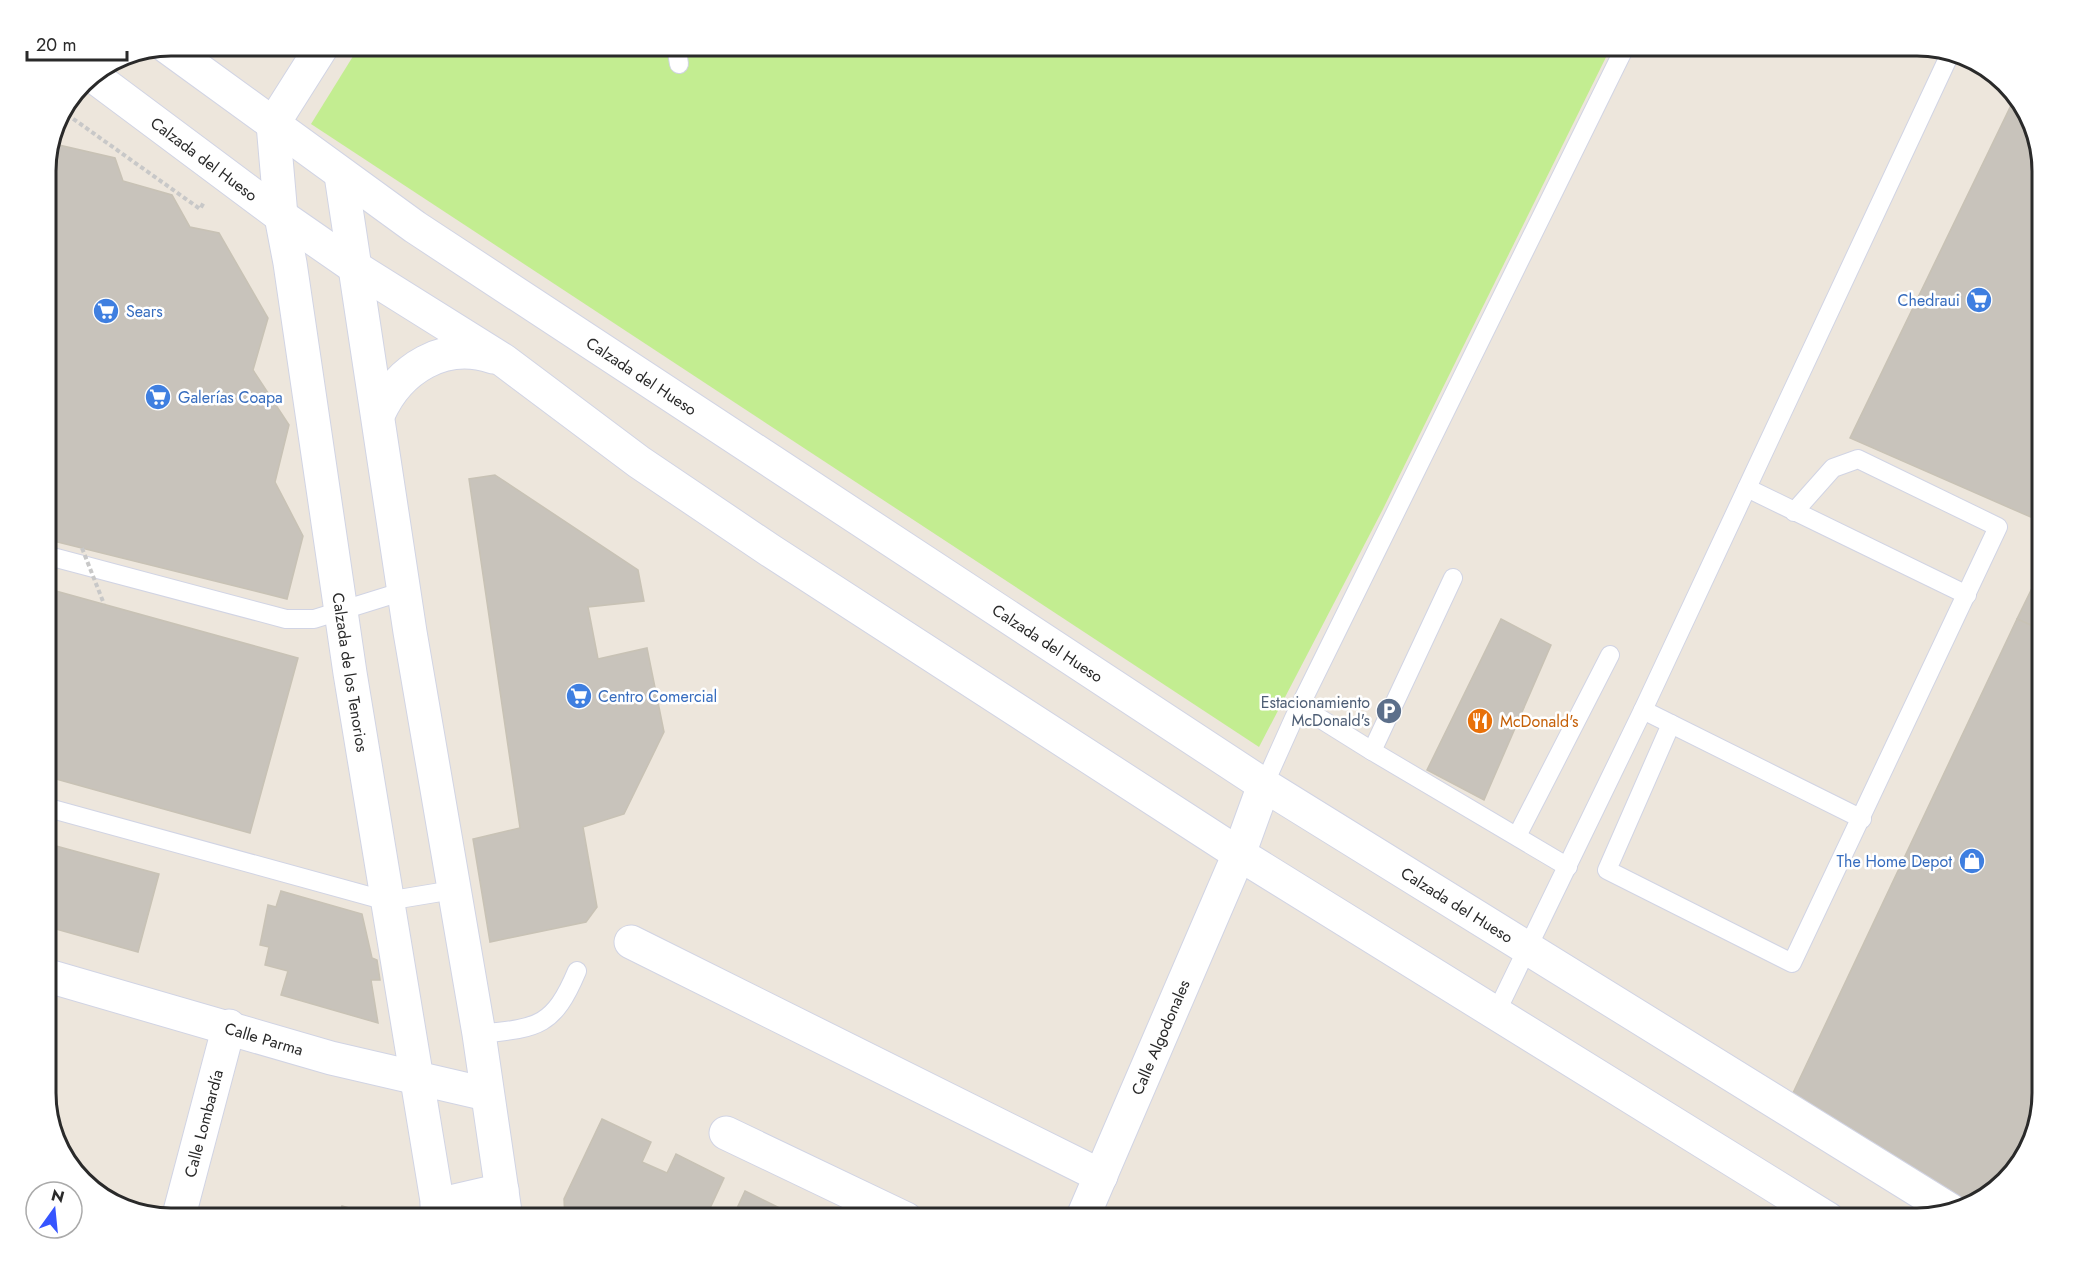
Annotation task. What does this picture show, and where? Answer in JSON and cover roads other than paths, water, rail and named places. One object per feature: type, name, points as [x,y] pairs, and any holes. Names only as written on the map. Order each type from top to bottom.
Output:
[{"type":"main road","name":"Calzada del Hueso","points":[[180,56],[341,175],[445,247],[1264,785],[1943,1206]]},
{"type":"main road","points":[[273,124],[316,56]]},
{"type":"main road","name":"Calzada del Hueso","points":[[100,81],[281,216],[356,268],[503,360],[639,462],[761,545],[1239,854],[1495,1015],[1810,1208]]},
{"type":"main road","name":"Calzada de los Tenorios","points":[[273,124],[281,216],[341,611],[437,1208]]},
{"type":"main road","points":[[341,175],[379,413],[404,591],[479,1034],[486,1094],[504,1204],[471,1208]]},
{"type":"main road","points":[[379,413],[399,380],[430,358],[467,352],[503,360]]},
{"type":"main road","name":"Calle Algodonales","points":[[1087,1208],[1239,854],[1264,785]]},
{"type":"main road","points":[[631,942],[1101,1176]]},
{"type":"main road","name":"Calle Parma","points":[[56,978],[229,1026],[331,1058],[486,1094]]},
{"type":"main road","name":"Calle Lombardía","points":[[181,1208],[229,1026]]},
{"type":"main road","points":[[726,1133],[883,1208]]},
{"type":"lane","points":[[678,56],[679,64]]},
{"type":"lane","points":[[1264,785],[1300,706],[1621,56]]},
{"type":"lane","points":[[1495,1015],[1643,711],[1947,60]]},
{"type":"lane","points":[[1671,724],[1607,870],[1792,963],[1998,527],[1858,459],[1833,468],[1794,512]]},
{"type":"lane","points":[[1747,488],[1967,596]]},
{"type":"lane","points":[[56,558],[286,620],[314,619],[404,591]]},
{"type":"lane","points":[[1372,752],[1453,578]]},
{"type":"lane","points":[[1517,836],[1611,655]]},
{"type":"lane","points":[[1300,706],[1372,752],[1568,867]]},
{"type":"lane","points":[[1643,711],[1862,819]]},
{"type":"lane","points":[[56,810],[387,901],[453,890]]},
{"type":"lane","points":[[479,1034],[539,1025],[564,1001],[577,971]]},
{"type":"place","name":"Chedraui","points":[[1979,300]]},
{"type":"place","name":"Sears","points":[[106,311]]},
{"type":"place","name":"Galerías Coapa","points":[[158,397]]},
{"type":"place","name":"Centro Comercial","points":[[579,696]]},
{"type":"place","name":"Estacionamiento McDonald's","points":[[1389,711]]},
{"type":"place","name":"McDonald's","points":[[1480,721]]},
{"type":"place","name":"The Home Depot","points":[[1972,861]]}]
